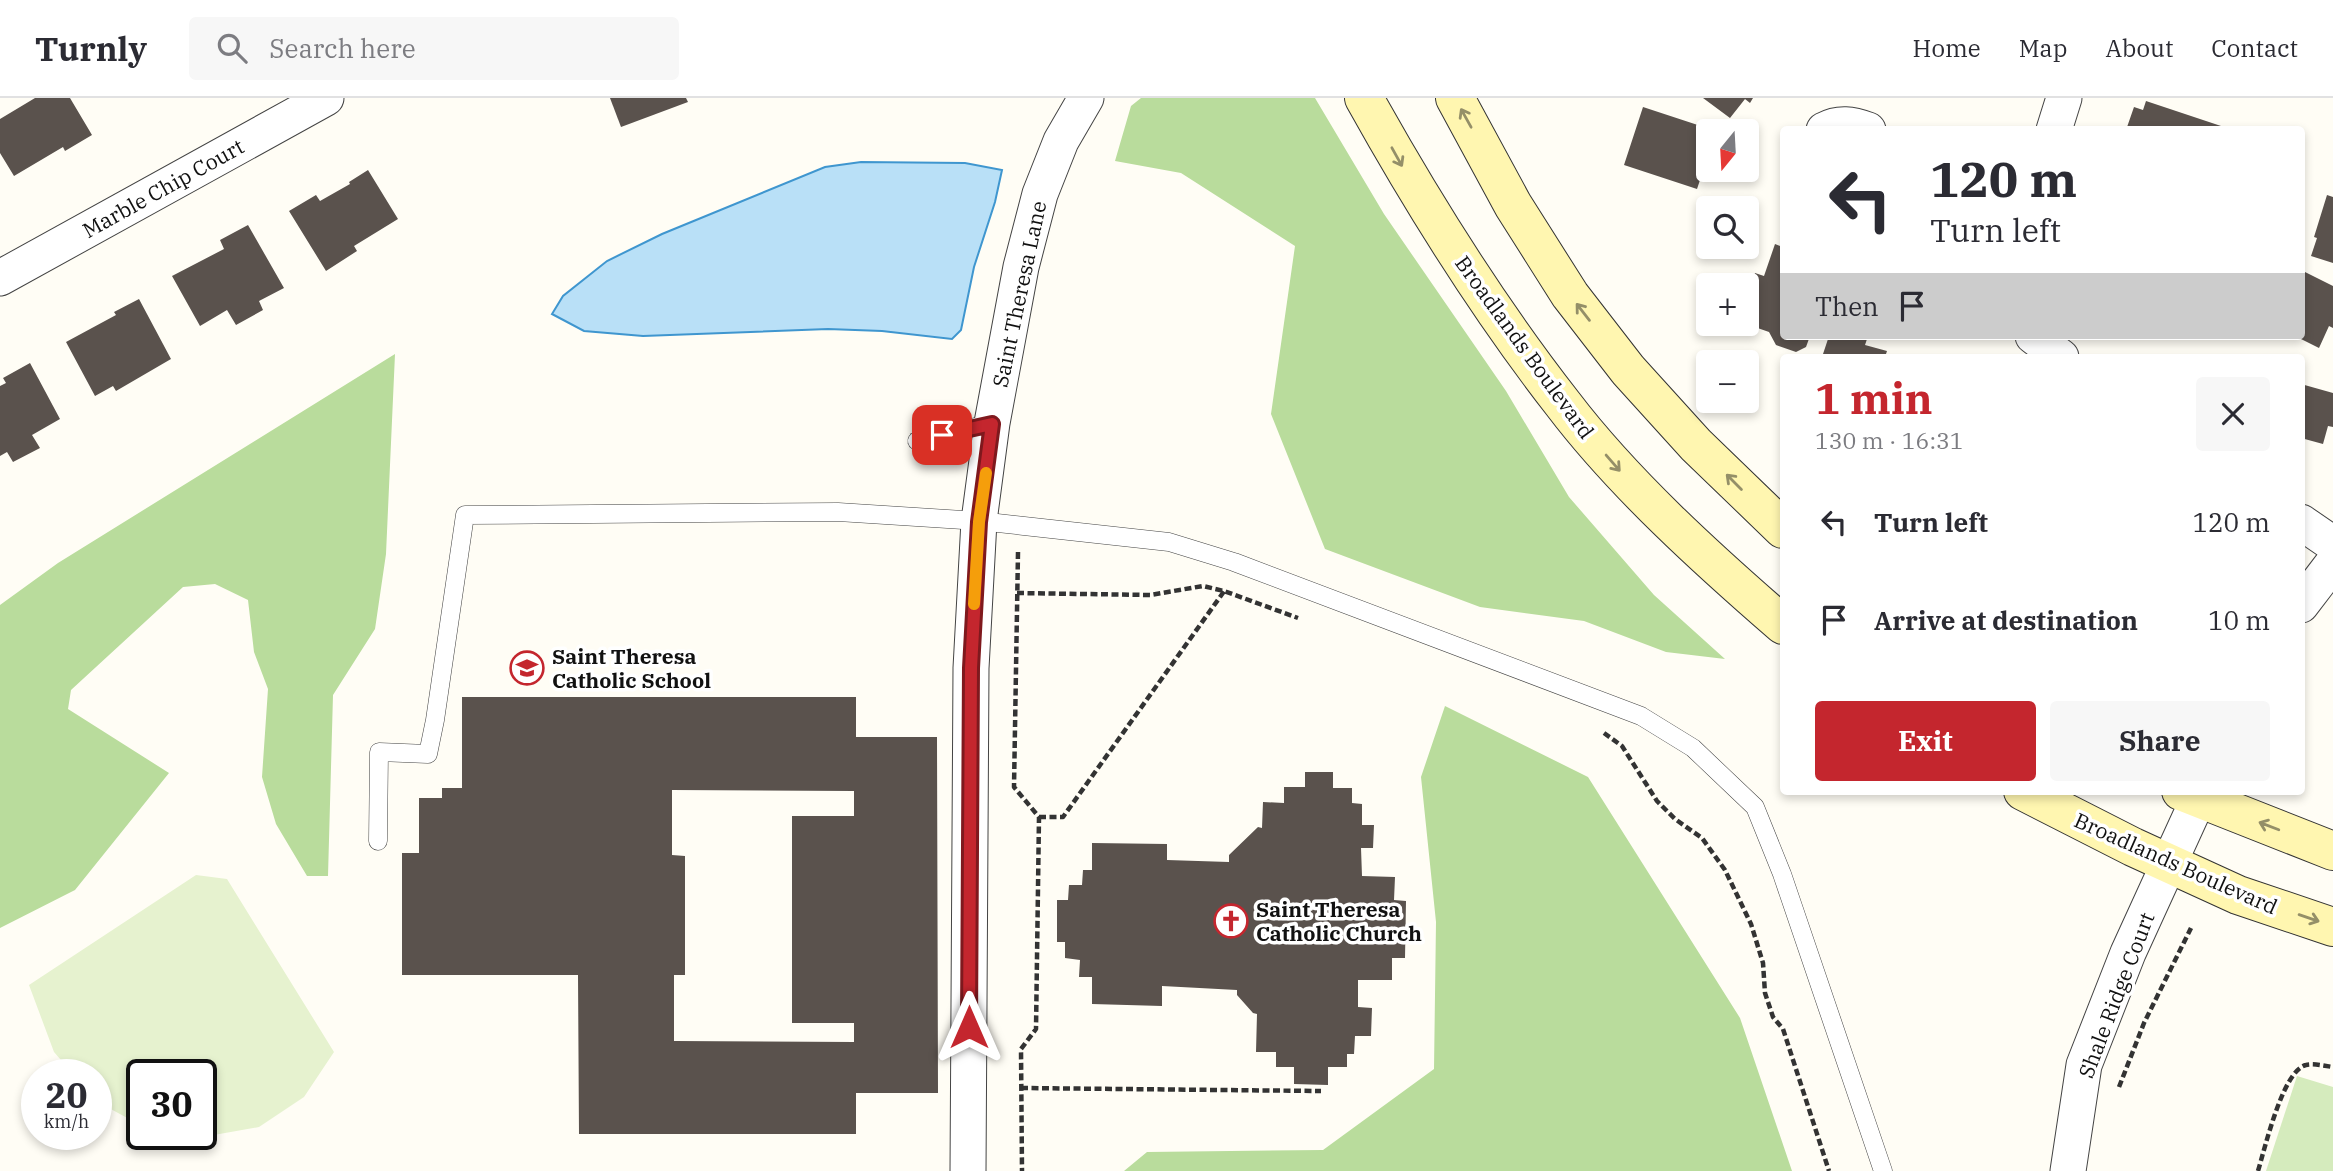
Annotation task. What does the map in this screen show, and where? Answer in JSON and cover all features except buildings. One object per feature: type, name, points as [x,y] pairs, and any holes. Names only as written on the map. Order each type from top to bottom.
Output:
[{"type":"main road","name":"Broadlands Boulevard","points":[[1364,98],[1405,172],[1456,253],[1563,405],[1626,478],[1780,622]]},
{"type":"main road","points":[[1455,98],[1513,205],[1570,295],[1628,370],[1687,435],[1780,526]]},
{"type":"main road","name":"Broadlands Boulevard","points":[[2030,795],[2238,895],[2333,927]]},
{"type":"main road","points":[[2196,795],[2333,851]]},
{"type":"street","name":"Marble Chip Court","points":[[0,278],[326,98]]},
{"type":"street","name":"Saint Theresa Lane","points":[[968,1171],[971,668],[979,522],[992,424],[1021,267],[1040,194],[1061,141],[1086,98]]},
{"type":"street","points":[[2055,126],[2064,98]]},
{"type":"street","points":[[1831,126],[1858,126]]},
{"type":"street","points":[[2038,340],[2057,354]]},
{"type":"street","points":[[2305,525],[2333,544]]},
{"type":"street","points":[[2305,600],[2333,563]]},
{"type":"street","name":"Shale Ridge Court","points":[[2068,1171],[2084,1065],[2128,953],[2169,864],[2194,795]]},
{"type":"lane","points":[[917,441],[992,424]]},
{"type":"lane","points":[[378,841],[379,752],[428,754],[465,515],[838,512],[979,522],[1169,542],[1234,562],[1641,716],[1693,748],[1755,807],[1782,874],[1883,1171]]},
{"type":"path","points":[[1018,526],[1014,787],[1039,817],[1036,1029],[1021,1049],[1022,1171]]},
{"type":"path","points":[[1039,817],[1063,817],[1224,591],[1234,562]]},
{"type":"path","points":[[1017,593],[1150,595],[1203,586],[1302,619]]},
{"type":"path","points":[[1598,729],[1622,746],[1657,801],[1675,819],[1702,838],[1725,870],[1751,924],[1763,963],[1765,993],[1773,1017],[1783,1029],[1829,1171]]},
{"type":"path","points":[[2118,1095],[2120,1082],[2144,1023],[2191,928]]},
{"type":"path","points":[[2258,1171],[2285,1085],[2294,1072],[2306,1065],[2333,1067]]},
{"type":"path","points":[[1021,1088],[1321,1091]]},
{"type":"green space","points":[[1141,98],[1315,98],[1384,214],[1506,391],[1569,497],[1654,595],[1725,659],[1666,652],[1584,621],[1480,607],[1325,549],[1271,414],[1295,246],[1181,173],[1115,161],[1131,106]]},
{"type":"green space","points":[[395,354],[386,554],[375,629],[333,695],[328,876],[307,876],[276,824],[262,777],[268,689],[254,652],[248,600],[215,584],[183,587],[71,690],[68,709],[169,773],[75,890],[0,928],[0,605],[58,563]]},
{"type":"green space","points":[[1445,706],[1588,777],[1740,1018],[1792,1171],[1124,1171],[1147,1152],[1323,1150],[1434,1069],[1436,922],[1421,777]]},
{"type":"green space","points":[[196,875],[227,879],[334,1052],[304,1097],[259,1127],[217,1134],[217,1059],[126,1059],[126,1117],[112,1110],[112,1059],[60,1059],[54,1052],[29,985]]},
{"type":"green space","points":[[2297,1076],[2333,1087],[2333,1171],[2266,1171]]},
{"type":"water","points":[[861,162],[965,163],[1002,170],[995,202],[974,267],[961,330],[952,339],[882,331],[828,329],[643,336],[584,331],[552,314],[563,296],[607,261],[662,234],[825,167]]},
{"type":"slow traffic","points":[[974,604],[979,522],[986,473]]},
{"type":"place","name":"Saint Theresa Catholic School","points":[[527,668]]},
{"type":"place","name":"Saint Theresa Catholic Church","points":[[1231,921]]},
{"type":"route","points":[[942,435],[992,424],[979,522],[971,668],[969,1027]]}]
